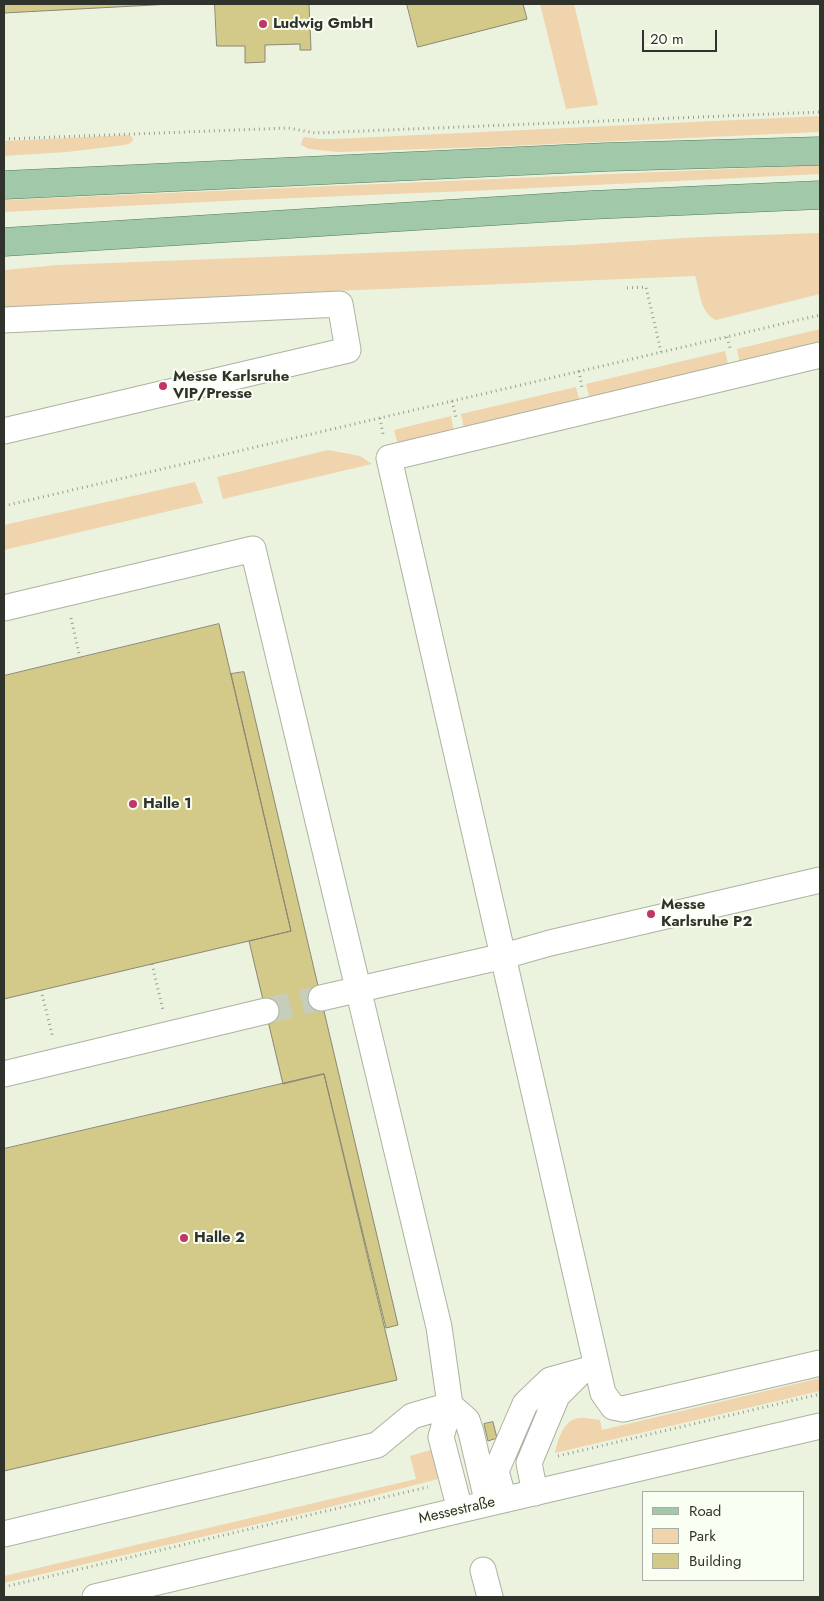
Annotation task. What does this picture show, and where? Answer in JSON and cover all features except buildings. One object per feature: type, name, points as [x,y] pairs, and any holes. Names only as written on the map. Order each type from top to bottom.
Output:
[{"type":"main road","points":[[4,185],[608,156],[820,151]]},
{"type":"main road","points":[[4,242],[591,206],[820,195]]},
{"type":"street","points":[[4,320],[340,304],[348,350],[4,431]]},
{"type":"street","points":[[820,355],[389,458],[504,956],[582,1371],[603,1393],[612,1406],[623,1409],[820,1363]]},
{"type":"street","points":[[4,608],[253,549],[439,1327],[450,1405],[441,1437],[452,1482],[500,1503]]},
{"type":"street","points":[[322,998],[820,880]]},
{"type":"street","points":[[4,1074],[266,1011]]},
{"type":"street","points":[[500,1503],[545,1459],[582,1371]]},
{"type":"street","points":[[500,1503],[496,1471],[525,1404],[550,1380],[582,1371]]},
{"type":"street","points":[[500,1503],[529,1463],[557,1396],[582,1371]]},
{"type":"street","points":[[450,1405],[467,1420],[500,1503]]},
{"type":"street","points":[[4,1534],[377,1445],[412,1416],[450,1405]]},
{"type":"street","name":"Messestraße","points":[[95,1597],[820,1426]]},
{"type":"street","points":[[484,1570],[490,1597]]},
{"type":"path","points":[[4,139],[288,128],[315,133],[820,112]]},
{"type":"path","points":[[627,288],[646,287],[661,352]]},
{"type":"path","points":[[4,506],[820,316]]},
{"type":"path","points":[[66,593],[80,658]]},
{"type":"path","points":[[152,964],[168,1034]]},
{"type":"path","points":[[41,990],[58,1060]]},
{"type":"path","points":[[545,1459],[820,1394]]},
{"type":"path","points":[[4,1587],[452,1482]]},
{"type":"green space","points":[[540,4],[574,4],[598,105],[566,109]]},
{"type":"green space","points":[[820,116],[820,132],[338,152],[309,149],[301,145],[305,137],[334,139]]},
{"type":"green space","points":[[129,135],[133,140],[125,145],[67,152],[4,156],[4,141]]},
{"type":"green space","points":[[820,165],[820,174],[4,212],[4,200]]},
{"type":"green space","points":[[820,233],[820,294],[716,320],[707,312],[701,301],[695,276],[335,291],[4,308],[4,270],[58,265],[575,245],[701,237]]},
{"type":"green space","points":[[820,329],[820,346],[740,365],[737,349]]},
{"type":"green space","points":[[725,351],[729,368],[590,400],[586,384]]},
{"type":"green space","points":[[576,387],[580,402],[464,429],[461,414]]},
{"type":"green space","points":[[451,416],[454,432],[398,445],[394,430]]},
{"type":"green space","points":[[328,450],[360,456],[372,464],[223,499],[217,477]]},
{"type":"green space","points":[[195,482],[203,503],[4,550],[4,525]]},
{"type":"green space","points":[[820,1378],[820,1391],[555,1453],[562,1431],[573,1420],[582,1418],[600,1420],[602,1430]]},
{"type":"green space","points":[[434,1449],[442,1478],[322,1509],[4,1583],[4,1576],[416,1479],[410,1456]]},
{"type":"tunnel","points":[[266,1011],[321,998]]},
{"type":"place","name":"Ludwig GmbH","points":[[263,24]]},
{"type":"place","name":"Messe Karlsruhe VIP/Presse","points":[[163,386]]},
{"type":"place","name":"Halle 1","points":[[133,804]]},
{"type":"place","name":"Messe Karlsruhe P2","points":[[651,914]]},
{"type":"place","name":"Halle 2","points":[[184,1238]]}]
